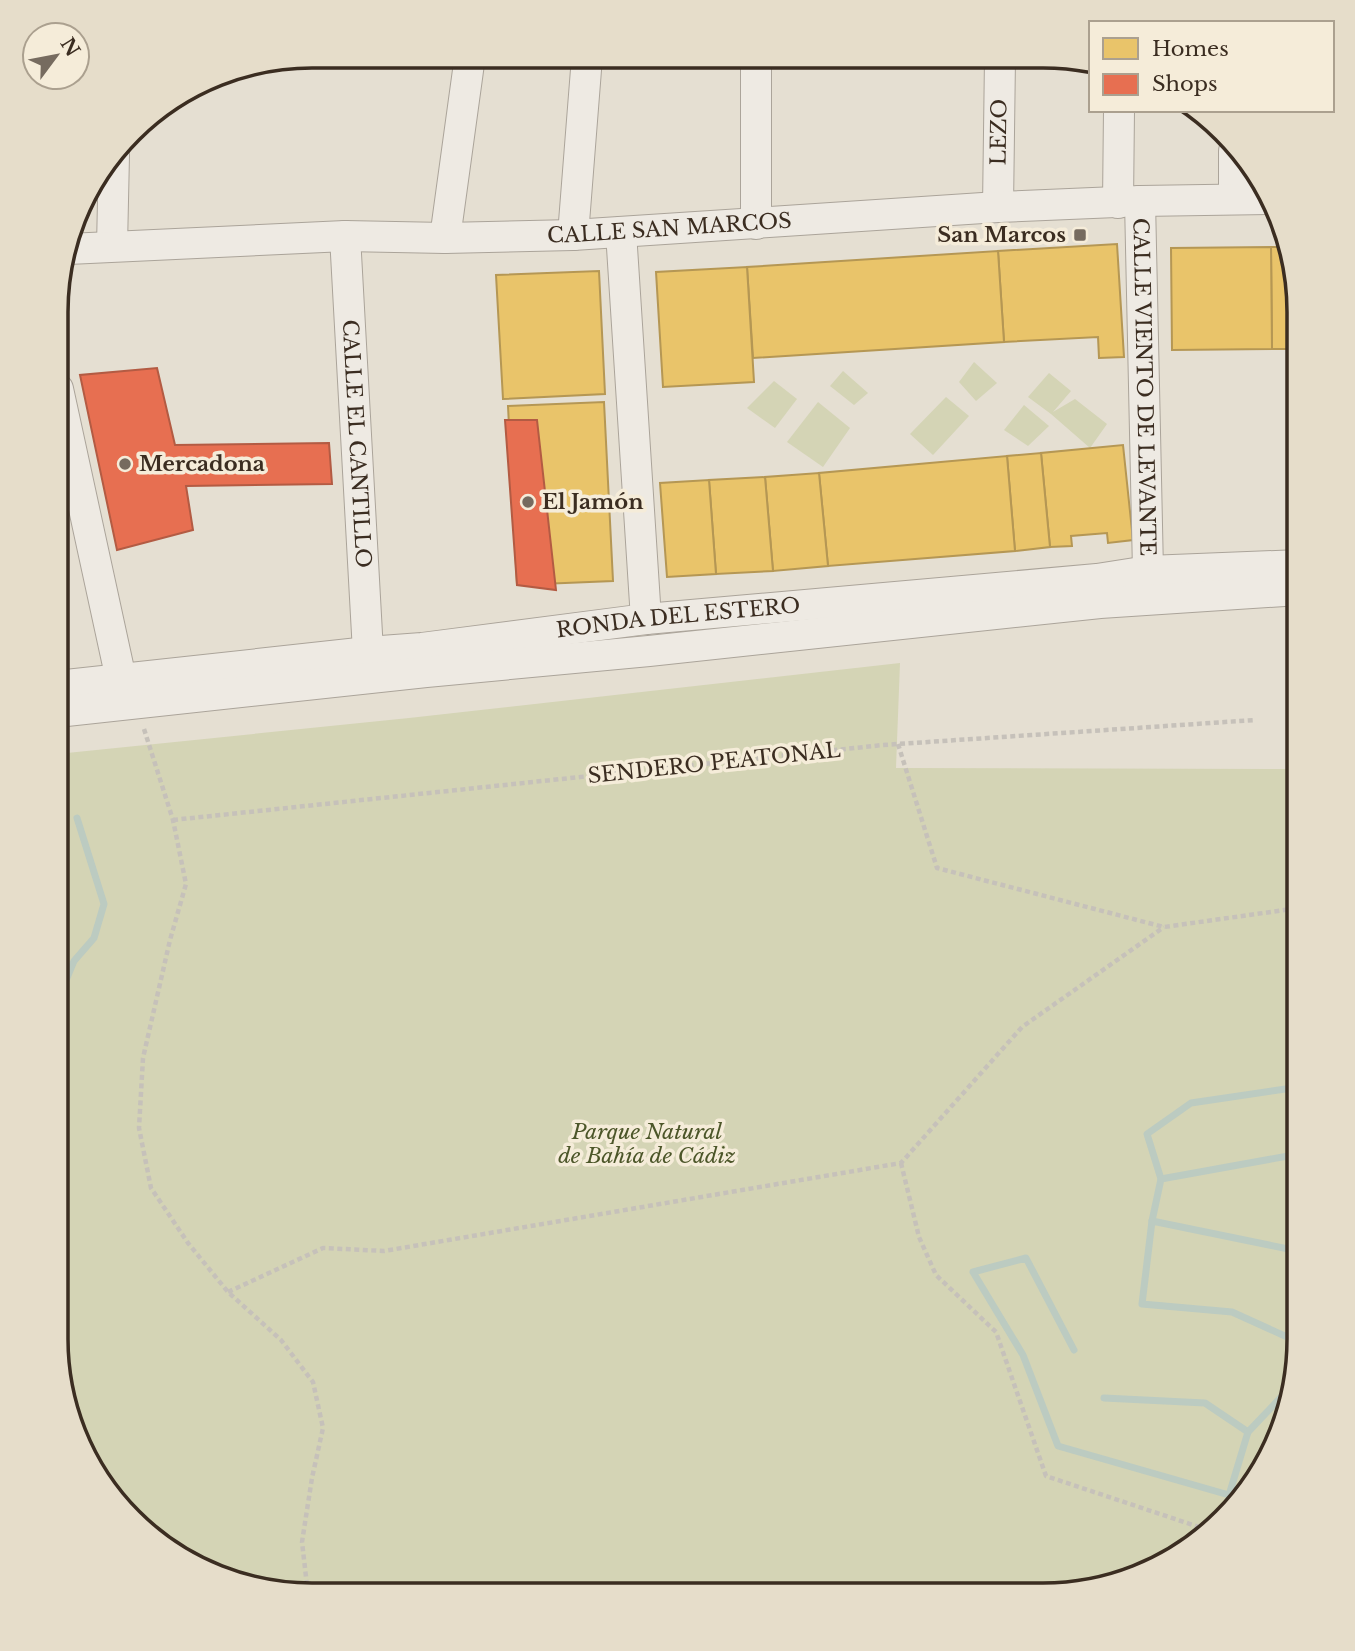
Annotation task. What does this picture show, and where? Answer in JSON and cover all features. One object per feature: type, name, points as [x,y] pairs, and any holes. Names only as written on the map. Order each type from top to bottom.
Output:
[{"type":"street","points":[[445,238],[468,68]]},
{"type":"street","points":[[573,235],[586,68]]},
{"type":"street","points":[[755,68],[756,224]]},
{"type":"street","name":"LEZO","points":[[998,207],[1000,68]]},
{"type":"street","name":"CALLE VIENTO DE LEVANTE","points":[[1119,112],[1129,202],[1148,571]]},
{"type":"street","points":[[1234,161],[1234,199]]},
{"type":"street","points":[[112,246],[114,171]]},
{"type":"street","name":"CALLE SAN MARCOS","points":[[77,248],[345,236],[445,238],[573,235],[998,207],[1258,199]]},
{"type":"street","points":[[621,232],[646,620]]},
{"type":"street","name":"CALLE EL CANTILLO","points":[[345,236],[368,652]]},
{"type":"street","points":[[68,435],[121,679]]},
{"type":"street","name":"RONDA DEL ESTERO","points":[[68,685],[422,648],[646,620],[1097,579],[1148,571],[1287,565]]},
{"type":"street","name":"RONDA DEL ESTERO","points":[[68,711],[1100,603],[1287,591]]},
{"type":"path","name":"SENDERO PEATONAL","points":[[173,820],[898,744],[1255,720]]},
{"type":"path","points":[[144,730],[173,820],[186,884],[143,1058],[139,1128],[151,1188],[188,1243],[228,1292],[281,1340],[313,1382],[323,1428],[302,1542],[307,1582]]},
{"type":"path","points":[[898,744],[937,868],[1164,927],[1286,910]]},
{"type":"path","points":[[228,1292],[323,1248],[384,1251],[901,1163],[1022,1027],[1164,927]]},
{"type":"path","points":[[901,1163],[919,1237],[936,1275],[996,1332],[1046,1476],[1198,1527]]},
{"type":"green space","points":[[974,362],[997,383],[976,401],[959,382]]},
{"type":"green space","points":[[843,371],[868,393],[854,405],[830,386]]},
{"type":"green space","points":[[1049,373],[1071,391],[1053,412],[1075,399],[1107,424],[1090,448],[1028,397]]},
{"type":"green space","points":[[774,381],[797,399],[775,428],[747,408]]},
{"type":"green space","points":[[946,397],[969,416],[933,455],[910,434]]},
{"type":"green space","points":[[818,402],[850,428],[823,467],[787,442]]},
{"type":"green space","points":[[1024,405],[1049,426],[1028,446],[1004,430]]},
{"type":"green space","name":"Parque Natural de Bahía de Cádiz","points":[[900,663],[896,768],[1287,769],[1286,1355],[1282,1387],[1262,1447],[1226,1500],[1204,1522],[1165,1550],[1106,1574],[1059,1582],[280,1581],[219,1564],[190,1550],[140,1511],[101,1461],[87,1432],[70,1371],[68,753]]},
{"type":"building: Homes","points":[[1117,244],[1124,357],[1099,358],[1098,337],[1004,342],[998,251]]},
{"type":"building: Homes","points":[[1271,247],[1277,247],[1285,280],[1287,349],[1272,349]]},
{"type":"building: Homes","points":[[1271,247],[1272,349],[1172,350],[1171,248]]},
{"type":"building: Homes","points":[[998,251],[1004,342],[753,358],[747,267]]},
{"type":"building: Homes","points":[[747,267],[754,382],[663,387],[656,272]]},
{"type":"building: Homes","points":[[599,271],[605,394],[503,399],[496,275]]},
{"type":"building: Homes","points":[[604,402],[613,581],[517,585],[508,406]]},
{"type":"building: Homes","points":[[1123,445],[1133,540],[1108,543],[1107,533],[1071,536],[1072,546],[1050,547],[1041,453]]},
{"type":"building: Homes","points":[[1041,453],[1050,547],[1015,551],[1007,456]]},
{"type":"building: Homes","points":[[1007,456],[1015,551],[828,566],[819,473]]},
{"type":"building: Homes","points":[[819,473],[828,566],[773,571],[765,477]]},
{"type":"building: Homes","points":[[765,477],[773,571],[716,574],[709,480]]},
{"type":"building: Homes","points":[[709,480],[716,574],[667,577],[660,483]]},
{"type":"building: Shops","points":[[157,368],[175,445],[329,443],[332,484],[186,486],[193,530],[117,550],[80,375]]},
{"type":"building: Shops","name":"El Jamón","points":[[505,420],[537,420],[556,590],[517,585]]},
{"type":"waterway","points":[[68,975],[74,961],[94,938],[104,904],[77,818]]},
{"type":"waterway","points":[[1161,1179],[1147,1134],[1191,1103],[1286,1089]]},
{"type":"waterway","points":[[1152,1221],[1161,1179],[1286,1156]]},
{"type":"waterway","points":[[1286,1249],[1152,1221],[1142,1304],[1232,1312],[1286,1337]]},
{"type":"waterway","points":[[1074,1350],[1026,1258],[973,1272],[1023,1355],[1058,1446],[1230,1495]]},
{"type":"waterway","points":[[1104,1398],[1205,1403],[1248,1432]]},
{"type":"waterway","points":[[1229,1495],[1248,1432],[1279,1400]]},
{"type":"place","name":"San Marcos","points":[[1080,235]]},
{"type":"place","name":"Mercadona","points":[[125,464]]},
{"type":"place","name":"El Jamón","points":[[528,502]]}]
